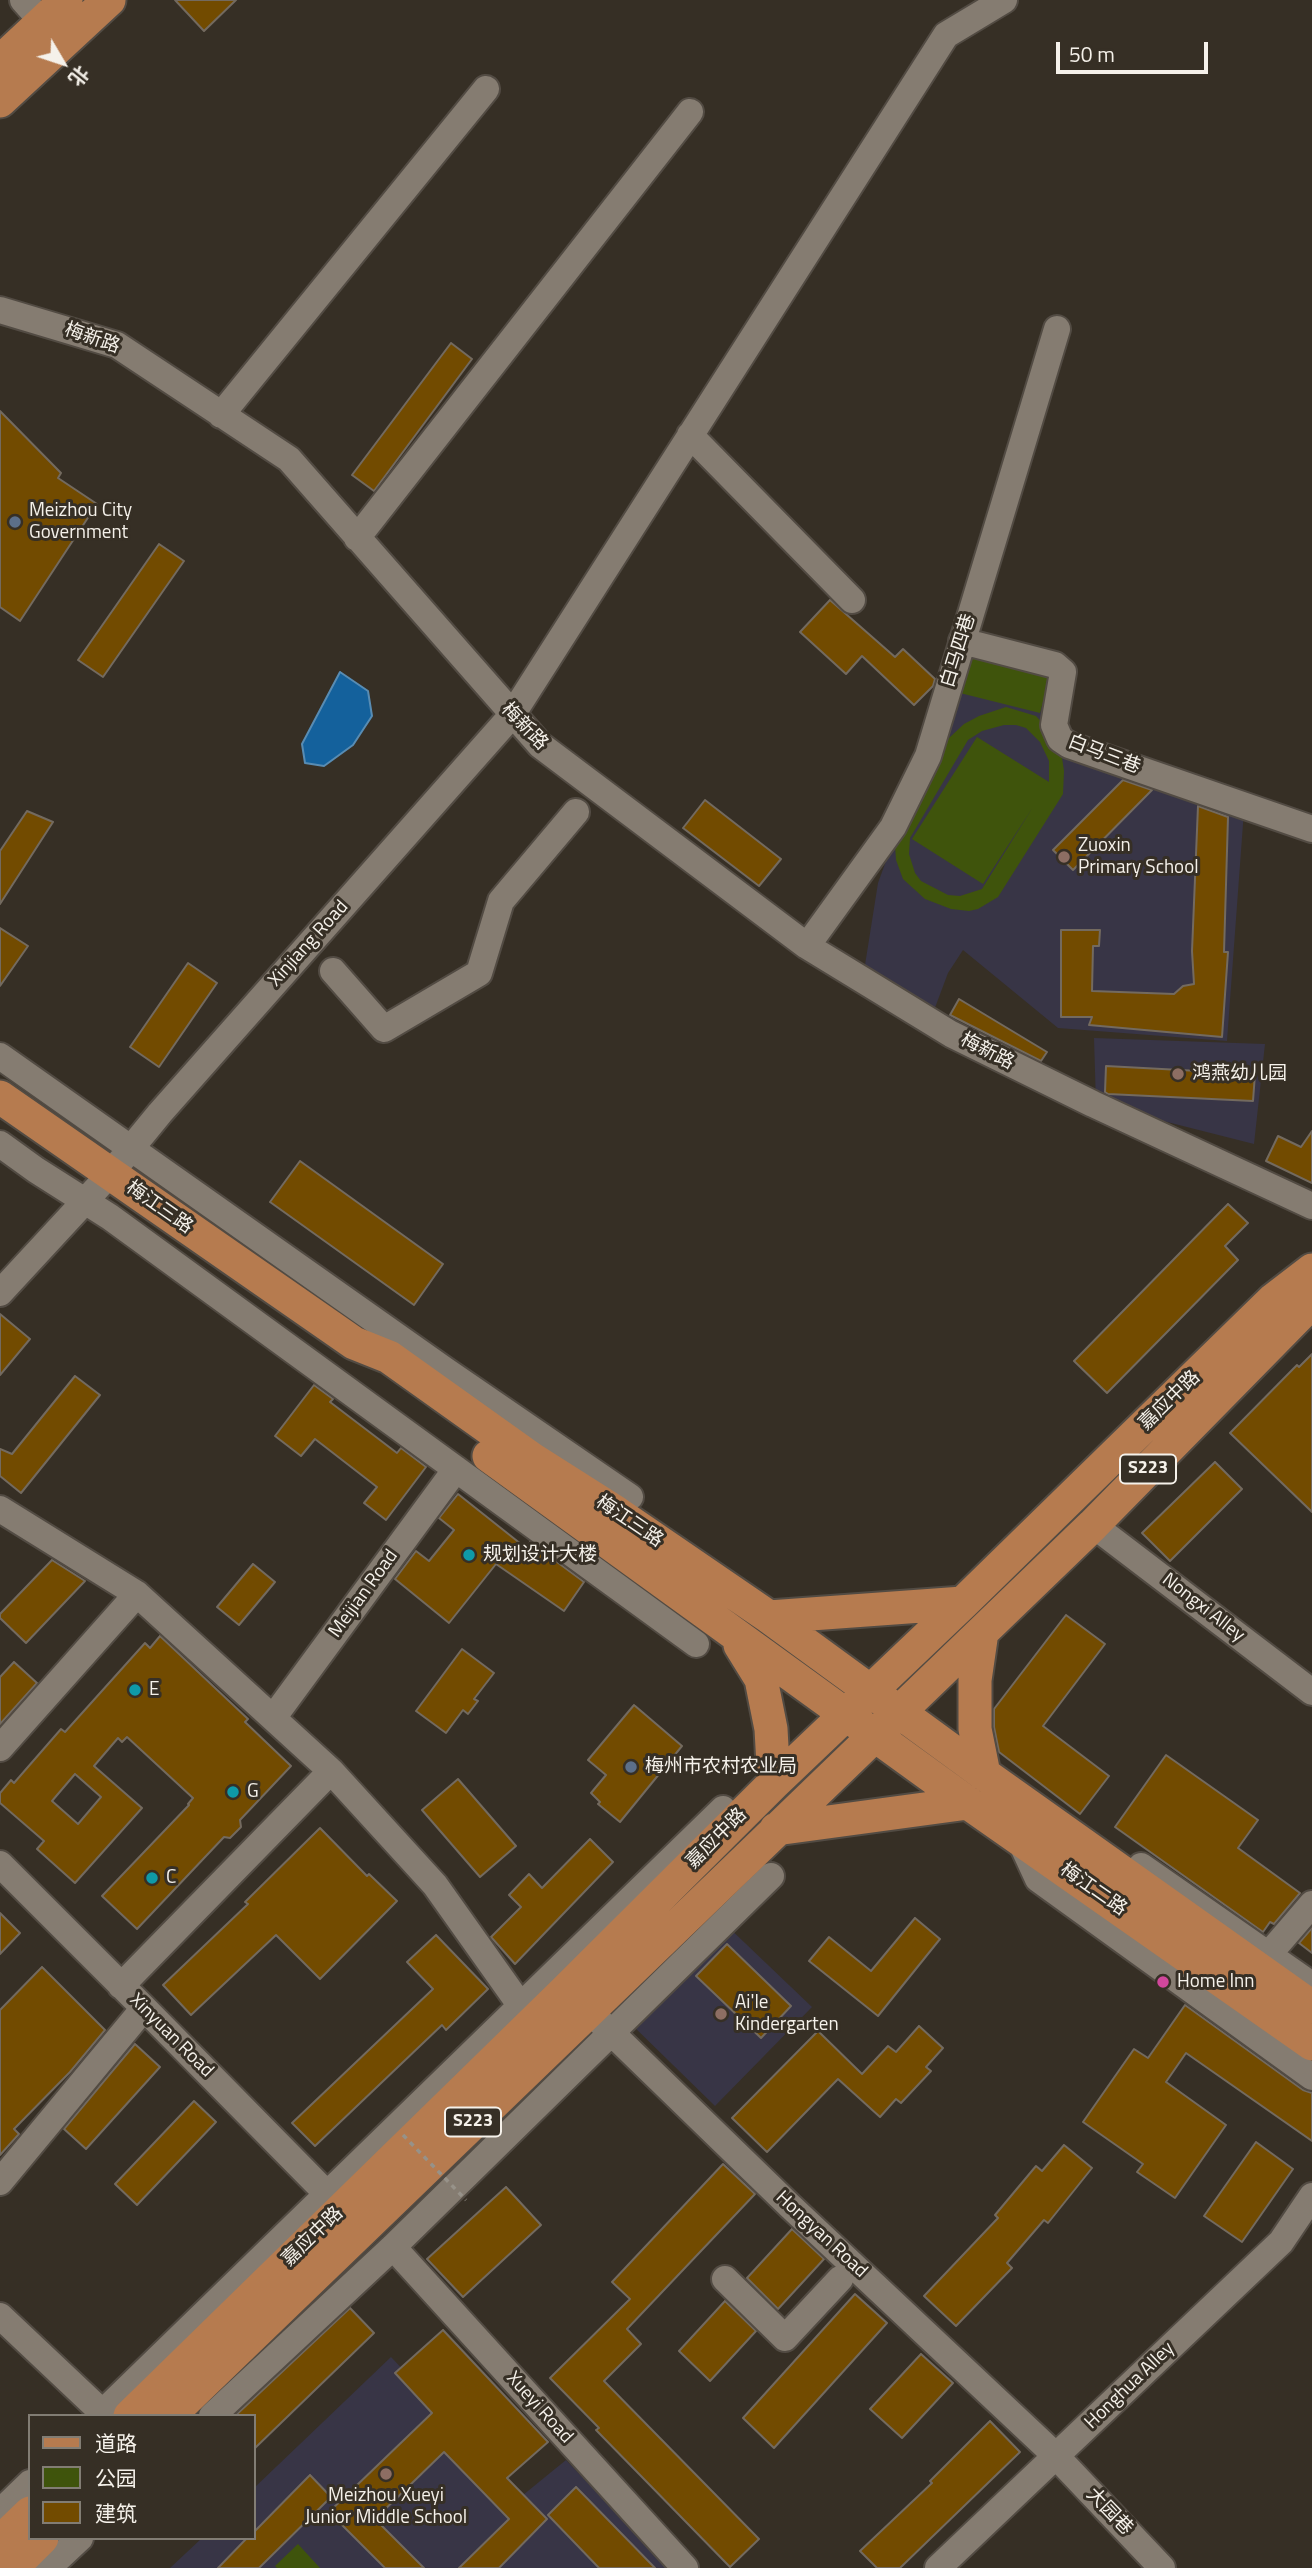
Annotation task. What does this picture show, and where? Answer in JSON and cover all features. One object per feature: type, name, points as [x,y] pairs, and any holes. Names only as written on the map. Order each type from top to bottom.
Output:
[{"type":"main road","points":[[0,62],[48,16],[109,0]]},
{"type":"main road","points":[[0,101],[48,16]]},
{"type":"main road","name":"梅江三路","points":[[0,1097],[354,1343],[389,1357],[532,1459],[617,1513],[769,1617],[899,1712]]},
{"type":"main road","points":[[1273,1300],[1312,1249]]},
{"type":"main road","name":"嘉应中路","points":[[110,2414],[963,1603],[1273,1300],[1312,1270]]},
{"type":"main road","name":"嘉应中路","points":[[171,2414],[600,2022],[776,1829],[1093,1524],[1312,1302]]},
{"type":"main road","name":"梅江三路","points":[[354,1343],[375,1374],[874,1736]]},
{"type":"main road","points":[[769,1617],[963,1603]]},
{"type":"main road","points":[[982,1632],[975,1680],[975,1729],[984,1774]]},
{"type":"main road","points":[[733,1634],[761,1679],[771,1728],[774,1783]]},
{"type":"main road","name":"梅江二路","points":[[899,1712],[1060,1828],[1259,1958],[1312,2007]]},
{"type":"main road","name":"梅江二路","points":[[874,1736],[1312,2044]]},
{"type":"main road","points":[[776,1829],[968,1803]]},
{"type":"main road","points":[[0,2542],[28,2515]]},
{"type":"main road","points":[[12,2568],[40,2540]]},
{"type":"street","name":"Xinjiang Road","points":[[0,1293],[110,1174],[160,1113],[512,715],[946,35],[1004,0]]},
{"type":"street","points":[[222,415],[486,89]]},
{"type":"street","points":[[357,538],[690,112]]},
{"type":"street","name":"梅新路","points":[[0,310],[117,345],[289,459],[540,746],[807,946],[951,1034],[1093,1104],[1312,1206]]},
{"type":"street","name":"白马四巷","points":[[807,946],[893,827],[928,756],[1057,329]]},
{"type":"street","points":[[690,435],[852,600]]},
{"type":"street","name":"白马三巷","points":[[962,641],[1055,665],[1063,673],[1054,725],[1060,739],[1069,745],[1312,829]]},
{"type":"street","points":[[333,971],[384,1029],[479,973],[500,901],[576,813]]},
{"type":"street","points":[[0,1056],[433,1362],[630,1497]]},
{"type":"street","points":[[0,1144],[110,1217],[696,1644]]},
{"type":"street","name":"Meijian Road","points":[[273,1718],[456,1469]]},
{"type":"street","points":[[0,1509],[136,1594],[331,1771],[435,1885],[517,2002]]},
{"type":"street","name":"Nongxi Alley","points":[[1093,1524],[1312,1692]]},
{"type":"street","points":[[0,1748],[136,1594]]},
{"type":"street","points":[[121,1986],[331,1771]]},
{"type":"street","points":[[334,2202],[723,1809]]},
{"type":"street","points":[[1020,1840],[1038,1879],[1312,2077]]},
{"type":"street","name":"Xinyuan Road","points":[[2,1869],[144,2008],[334,2202]]},
{"type":"street","points":[[214,2414],[393,2247],[600,2022],[771,1876]]},
{"type":"street","points":[[1312,1904],[1259,1958],[1312,1985]]},
{"type":"street","points":[[0,2182],[144,2008]]},
{"type":"street","name":"Hongyan Road","points":[[600,2022],[790,2206],[1056,2456]]},
{"type":"street","name":"Honghua Alley","points":[[938,2568],[1281,2242],[1312,2196]]},
{"type":"street","name":"Xueyi Road","points":[[393,2247],[685,2568]]},
{"type":"street","points":[[725,2279],[785,2338],[840,2278]]},
{"type":"street","points":[[0,2316],[108,2414]]},
{"type":"street","name":"大园巷","points":[[1056,2456],[1162,2568]]},
{"type":"street","points":[[0,2512],[28,2485]]},
{"type":"street","points":[[48,2568],[78,2540]]},
{"type":"path","points":[[403,2134],[466,2200]]},
{"type":"shaded area","name":"Zuoxin Primary School","points":[[963,649],[1056,681],[1049,729],[1245,797],[1227,1041],[1058,1028],[963,950],[948,973],[933,1013],[865,965],[878,883]]},
{"type":"shaded area","name":"鸿燕幼儿园","points":[[1094,1038],[1265,1044],[1254,1144],[1096,1104]]},
{"type":"shaded area","name":"Ai'le Kindergarten","points":[[723,1922],[812,2007],[715,2106],[629,2022]]},
{"type":"shaded area","name":"Meizhou Xueyi Junior Middle School","points":[[391,2357],[523,2495],[566,2460],[669,2568],[170,2568],[200,2540],[256,2540],[256,2486]]},
{"type":"green space","points":[[966,654],[1050,675],[1040,713],[956,692]]},
{"type":"green space","points":[[1006,707],[1036,716],[1061,751],[1063,794],[998,897],[978,909],[969,911],[951,909],[925,899],[903,879],[896,860],[895,845],[899,831],[949,738],[964,724]],"holes":[[[1016,725],[1026,728],[1040,742],[1049,761],[1049,782],[977,737],[912,839],[983,884],[1033,807],[982,889],[960,896],[948,895],[921,881],[915,873],[909,854],[910,838],[968,740],[982,731]]]},
{"type":"green space","points":[[298,2544],[320,2568],[275,2566]]},
{"type":"water","points":[[340,672],[368,691],[372,716],[353,745],[324,766],[305,763],[302,744]]},
{"type":"building","points":[[175,0],[236,0],[204,31]]},
{"type":"building","points":[[451,343],[472,359],[374,491],[352,475]]},
{"type":"building","points":[[0,411],[61,473],[58,478],[97,504],[20,621],[0,607]]},
{"type":"building","points":[[159,544],[184,561],[103,677],[78,660]]},
{"type":"building","points":[[830,600],[895,657],[903,649],[935,679],[933,686],[914,705],[862,656],[846,674],[800,632]]},
{"type":"building","points":[[1123,780],[1152,790],[1073,870],[1053,850]]},
{"type":"building","points":[[705,800],[781,859],[759,886],[683,828]]},
{"type":"building","points":[[1198,806],[1228,817],[1224,952],[1228,952],[1222,1037],[1089,1025],[1092,1017],[1061,1017],[1061,930],[1100,930],[1099,946],[1093,946],[1092,991],[1174,994],[1183,986],[1194,984],[1192,951]]},
{"type":"building","points":[[27,811],[53,822],[0,904],[0,851]]},
{"type":"building","points":[[0,928],[28,946],[0,986]]},
{"type":"building","points":[[188,963],[217,983],[159,1067],[130,1047]]},
{"type":"building","points":[[959,999],[1047,1052],[1041,1061],[950,1015]]},
{"type":"building","points":[[1106,1066],[1255,1074],[1253,1101],[1108,1094],[1105,1092]]},
{"type":"building","points":[[1312,1131],[1312,1183],[1266,1161],[1278,1136],[1301,1147]]},
{"type":"building","points":[[300,1161],[443,1264],[414,1305],[270,1202]]},
{"type":"building","points":[[1228,1204],[1248,1223],[1225,1246],[1238,1260],[1107,1393],[1074,1361]]},
{"type":"building","points":[[0,1314],[30,1339],[0,1375]]},
{"type":"building","points":[[1312,1354],[1312,1512],[1230,1433],[1297,1365],[1299,1367]]},
{"type":"building","points":[[75,1376],[100,1395],[21,1493],[0,1476],[0,1449],[12,1454]]},
{"type":"building","points":[[314,1385],[333,1399],[330,1402],[397,1453],[401,1448],[426,1467],[386,1520],[364,1503],[377,1487],[315,1439],[301,1456],[275,1436]]},
{"type":"building","points":[[1215,1462],[1242,1489],[1170,1561],[1142,1533]]},
{"type":"building","name":"规划设计大楼","points":[[458,1494],[526,1548],[530,1542],[584,1582],[564,1611],[496,1564],[449,1623],[395,1579],[416,1551],[429,1561],[454,1530],[439,1518]]},
{"type":"building","points":[[52,1560],[85,1581],[26,1643],[0,1618],[0,1614]]},
{"type":"building","points":[[253,1564],[275,1582],[239,1625],[217,1607]]},
{"type":"building","points":[[1066,1615],[1105,1644],[1043,1726],[1109,1776],[1080,1814],[999,1752],[994,1727],[994,1709]]},
{"type":"building","points":[[160,1636],[248,1719],[245,1722],[291,1766],[240,1820],[241,1827],[230,1838],[224,1837],[137,1929],[102,1896],[193,1798],[127,1737],[122,1742],[118,1738],[94,1766],[142,1808],[75,1883],[37,1849],[44,1841],[0,1803],[0,1793],[11,1780],[14,1783],[61,1729],[65,1732],[145,1643],[150,1648]],"holes":[[[75,1774],[101,1797],[78,1824],[52,1801]]]},
{"type":"building","points":[[462,1649],[494,1673],[474,1699],[478,1701],[468,1714],[463,1710],[446,1733],[416,1711]]},
{"type":"building","points":[[14,1662],[37,1683],[0,1724],[0,1677]]},
{"type":"building","name":"梅州市农村农业局","points":[[634,1705],[682,1746],[620,1822],[598,1804],[600,1802],[591,1793],[606,1775],[588,1760]]},
{"type":"building","points":[[1166,1755],[1258,1820],[1238,1848],[1300,1893],[1274,1924],[1270,1922],[1263,1932],[1115,1827]]},
{"type":"building","points":[[458,1779],[516,1846],[480,1877],[422,1810]]},
{"type":"building","points":[[320,1828],[367,1876],[369,1874],[397,1901],[320,1979],[276,1935],[191,2015],[163,1985],[248,1904],[245,1902]]},
{"type":"building","points":[[590,1839],[613,1862],[515,1964],[491,1937],[521,1907],[509,1895],[529,1874],[542,1888]]},
{"type":"building","points":[[0,1913],[20,1933],[0,1954]]},
{"type":"building","points":[[915,1918],[940,1939],[878,2016],[809,1961],[829,1937],[871,1971]]},
{"type":"building","points":[[1312,1928],[1312,1953],[1299,1943]]},
{"type":"building","points":[[436,1935],[488,1989],[446,2030],[442,2025],[315,2146],[292,2123],[433,1989],[407,1962]]},
{"type":"building","points":[[727,1944],[791,2006],[761,2038],[696,1976]]},
{"type":"building","points":[[42,1967],[105,2030],[70,2072],[14,2129],[19,2134],[0,2155],[0,2010]]},
{"type":"building","points":[[1185,2005],[1303,2090],[1312,2093],[1312,2141],[1186,2053],[1166,2082],[1226,2125],[1175,2198],[1137,2172],[1143,2164],[1083,2122],[1134,2049],[1148,2058]]},
{"type":"building","points":[[919,2026],[943,2048],[926,2067],[931,2071],[901,2103],[896,2099],[880,2117],[838,2079],[767,2152],[732,2118],[818,2031],[862,2074],[888,2046],[896,2052]]},
{"type":"building","points":[[135,2044],[160,2067],[86,2149],[64,2129]]},
{"type":"building","points":[[194,2101],[216,2122],[137,2205],[115,2184]]},
{"type":"building","points":[[1256,2142],[1293,2169],[1242,2242],[1204,2216]]},
{"type":"building","points":[[1064,2145],[1092,2168],[1048,2223],[1044,2220],[1007,2263],[1012,2268],[956,2326],[924,2296],[998,2218],[995,2215],[1036,2166],[1042,2171]]},
{"type":"building","points":[[723,2164],[755,2194],[627,2329],[641,2344],[604,2381],[759,2539],[730,2567],[596,2430],[599,2428],[550,2378],[630,2299],[612,2282]]},
{"type":"building","points":[[506,2187],[541,2225],[463,2297],[427,2259]]},
{"type":"building","points":[[792,2229],[824,2259],[778,2309],[747,2278]]},
{"type":"building","points":[[855,2294],[887,2323],[774,2448],[743,2418]]},
{"type":"building","points":[[725,2301],[756,2331],[710,2381],[679,2351]]},
{"type":"building","points":[[350,2308],[374,2333],[256,2447],[256,2414],[237,2414]]},
{"type":"building","points":[[443,2330],[548,2442],[507,2478],[547,2519],[499,2568],[459,2568],[509,2519],[444,2452],[375,2519],[424,2568],[385,2568],[329,2512],[432,2413],[395,2373]]},
{"type":"building","points":[[921,2354],[953,2383],[902,2438],[870,2409]]},
{"type":"building","points":[[990,2421],[1020,2452],[900,2568],[877,2568],[860,2551],[932,2483],[930,2481]]},
{"type":"building","points":[[310,2475],[331,2497],[259,2568],[218,2568],[245,2540],[256,2540],[256,2530]]},
{"type":"building","points":[[576,2487],[655,2568],[599,2568],[548,2515]]},
{"type":"place","name":"Meizhou City Government","points":[[15,522]]},
{"type":"place","name":"Zuoxin Primary School","points":[[1064,857]]},
{"type":"place","name":"鸿燕幼儿园","points":[[1178,1074]]},
{"type":"place","name":"规划设计大楼","points":[[469,1555]]},
{"type":"place","name":"E","points":[[135,1690]]},
{"type":"place","name":"梅州市农村农业局","points":[[631,1767]]},
{"type":"place","name":"G","points":[[233,1792]]},
{"type":"place","name":"C","points":[[152,1878]]},
{"type":"place","name":"Home Inn","points":[[1163,1982]]},
{"type":"place","name":"Ai'le Kindergarten","points":[[721,2014]]},
{"type":"place","name":"Meizhou Xueyi Junior Middle School","points":[[386,2474]]}]
